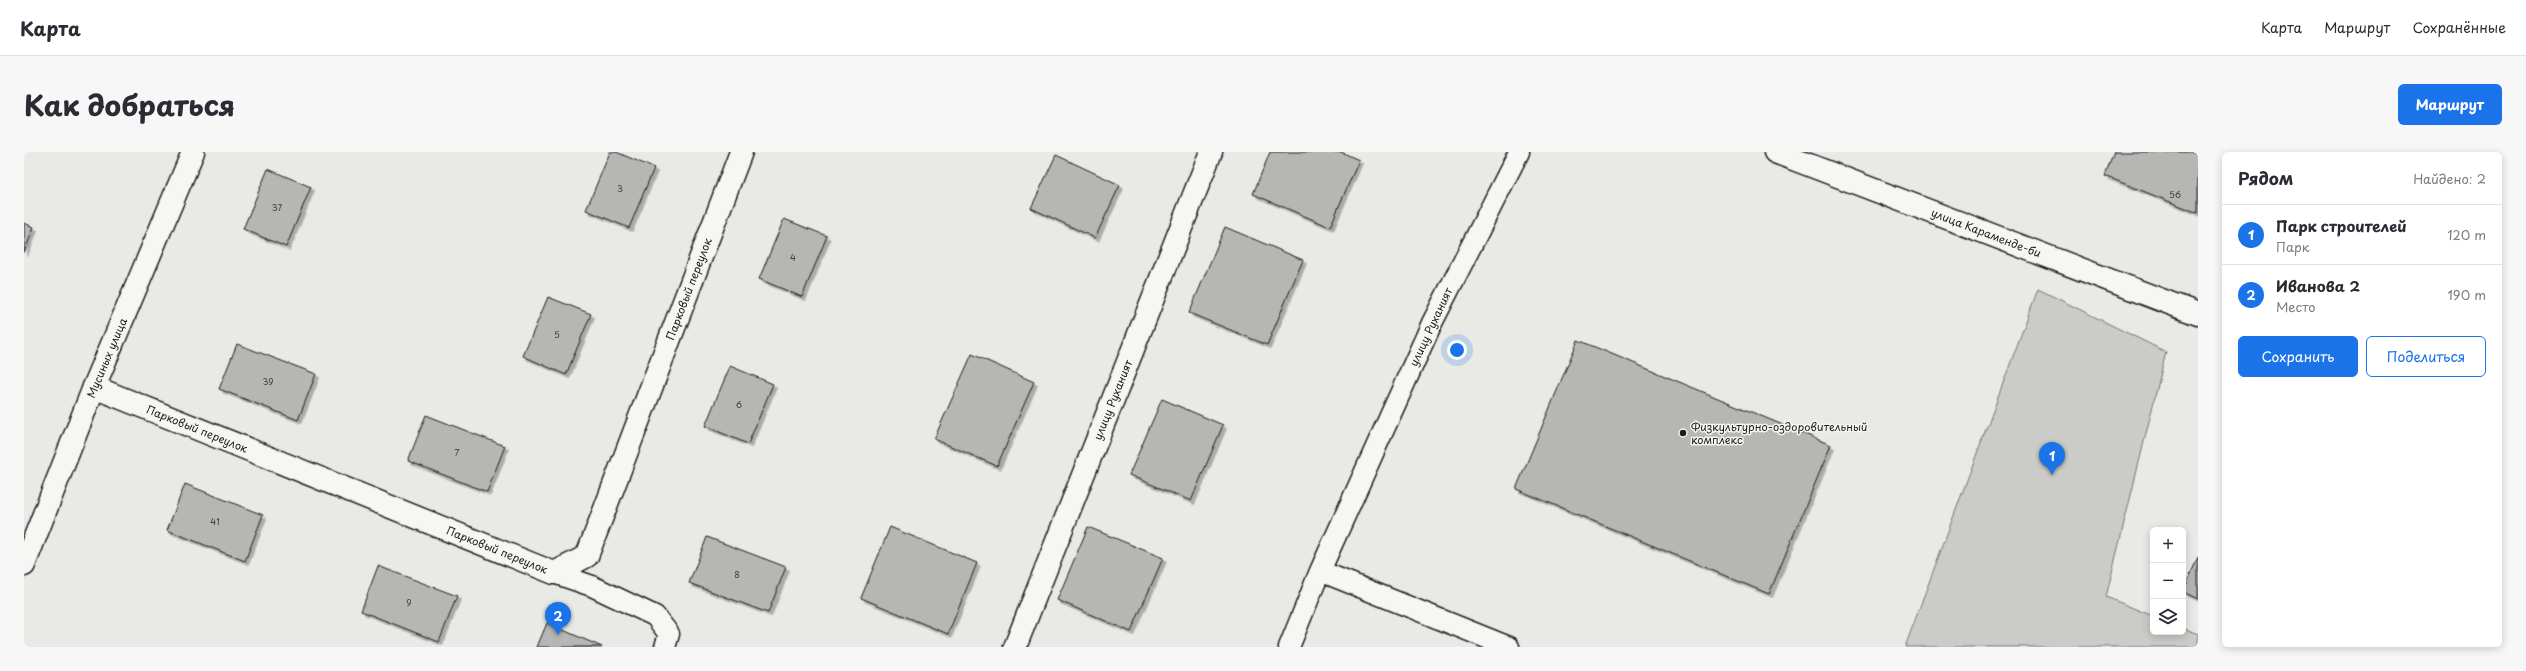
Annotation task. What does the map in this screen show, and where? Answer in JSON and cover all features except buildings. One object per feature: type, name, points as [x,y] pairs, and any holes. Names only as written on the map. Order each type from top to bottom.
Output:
[{"type":"street","name":"Мусиных улица","points":[[24,565],[94,388],[193,152]]},
{"type":"street","name":"Парковый переулок","points":[[94,388],[554,573],[586,556],[741,152]]},
{"type":"street","name":"улицу Руханият","points":[[1015,647],[1211,152]]},
{"type":"street","name":"улица Караменде-би","points":[[1775,152],[2198,314]]},
{"type":"lane","name":"улицу Руханият","points":[[1289,647],[1320,570],[1432,323],[1518,152]]},
{"type":"lane","points":[[1320,570],[1509,647]]},
{"type":"lane","points":[[554,573],[592,586],[655,616],[669,634],[665,647]]},
{"type":"shaded area","points":[[2038,289],[2166,352],[2106,597],[2150,615],[2150,635],[2186,635],[2186,629],[2198,634],[2198,647],[1905,647]]},
{"type":"place","name":"Физкультурно-оздоровительный комплекс","points":[[1683,433]]},
{"type":"place","name":"Парк строителей","points":[[2052,475]]},
{"type":"place","name":"Иванова 2","points":[[558,635]]}]
